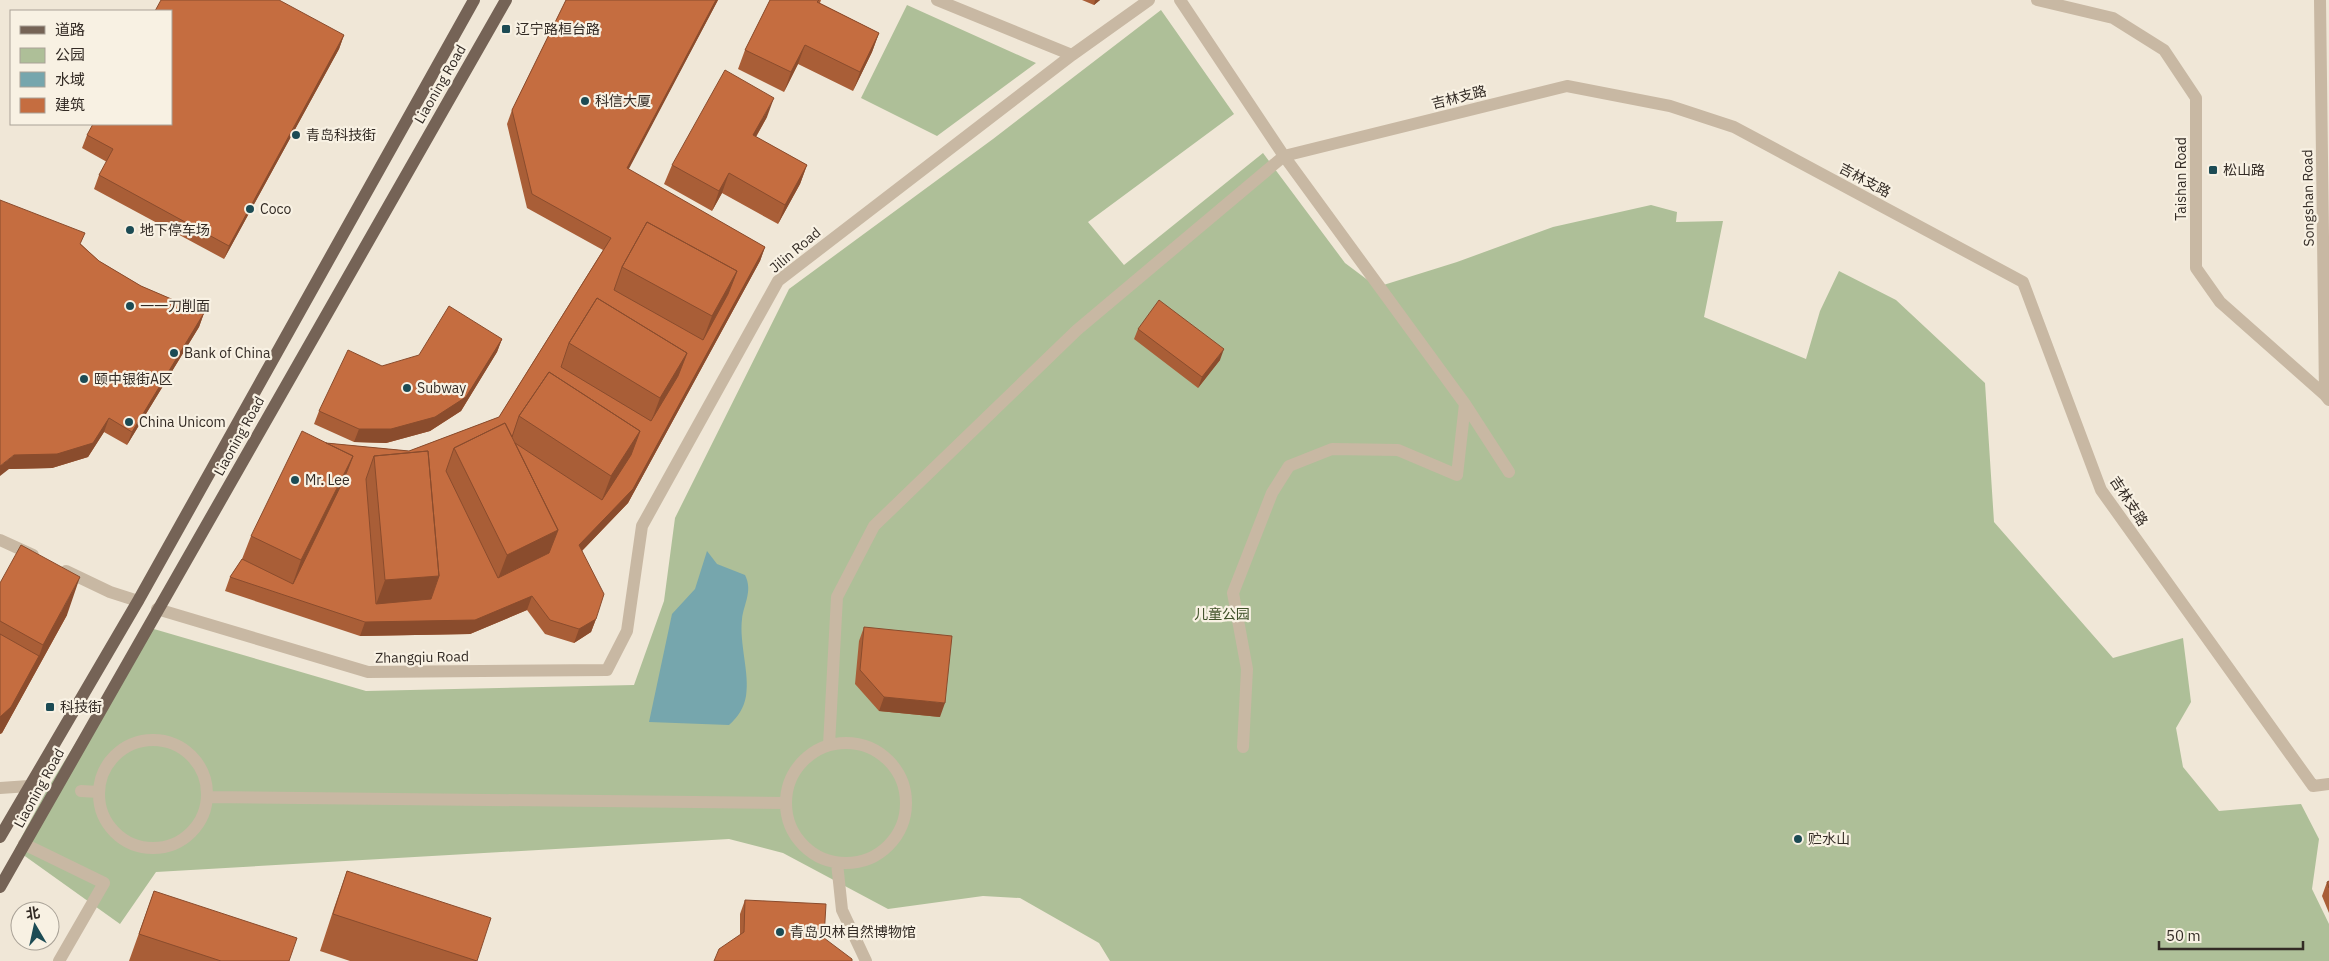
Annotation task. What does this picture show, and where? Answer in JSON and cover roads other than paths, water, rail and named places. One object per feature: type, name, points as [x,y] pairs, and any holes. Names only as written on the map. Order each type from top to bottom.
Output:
[{"type":"main road","name":"Liaoning Road","points":[[0,837],[138,601],[474,0]]},
{"type":"main road","name":"Liaoning Road","points":[[0,887],[506,0]]},
{"type":"street","points":[[937,0],[1072,55]]},
{"type":"street","name":"Jilin Road","points":[[607,670],[628,631],[642,526],[778,280],[1072,55],[1150,0]]},
{"type":"street","points":[[1180,0],[1284,156],[1465,404],[1509,472]]},
{"type":"street","name":"Taishan Road","points":[[2037,0],[2113,18],[2164,50],[2196,98],[2196,268],[2220,302],[2327,398]]},
{"type":"street","name":"Songshan Road","points":[[2320,0],[2327,398]]},
{"type":"street","name":"吉林支路","points":[[1284,156],[1567,86],[1670,106],[1734,127],[2023,282],[2101,490],[2313,786],[2329,784]]},
{"type":"street","points":[[829,745],[837,597],[874,526],[1077,330],[1284,156]]},
{"type":"street","points":[[1243,747],[1247,668],[1233,593],[1272,493],[1289,466],[1332,449],[1398,450],[1457,475],[1465,404]]},
{"type":"street","points":[[0,540],[110,592],[138,601]]},
{"type":"street","name":"Zhangqiu Road","points":[[157,609],[368,672],[607,670]]},
{"type":"street","points":[[156,739],[174,743],[190,753],[201,768],[207,785],[207,797],[201,821],[190,834],[159,848],[141,848],[125,841],[112,830],[102,816],[98,792],[100,779],[108,763],[121,750],[138,742],[156,739]]},
{"type":"street","points":[[849,742],[868,746],[885,756],[898,771],[905,789],[906,808],[902,827],[891,844],[875,856],[857,863],[837,863],[820,858],[800,842],[787,820],[785,803],[788,783],[797,766],[812,753],[829,745],[849,742]]},
{"type":"street","points":[[0,788],[29,786]]},
{"type":"street","points":[[81,791],[98,792]]},
{"type":"street","points":[[207,797],[785,803]]},
{"type":"street","points":[[24,844],[104,883],[59,961]]},
{"type":"street","points":[[837,863],[842,910],[866,961]]},
{"type":"water","points":[[707,551],[717,564],[745,575],[747,581],[748,592],[741,628],[747,678],[744,704],[738,715],[729,725],[649,722],[672,614],[695,589]]},
{"type":"place","name":"辽宁路桓台路","points":[[506,29]]},
{"type":"place","name":"科信大厦","points":[[585,101]]},
{"type":"place","name":"青岛科技街","points":[[296,135]]},
{"type":"place","name":"松山路","points":[[2213,170]]},
{"type":"place","name":"Coco","points":[[250,209]]},
{"type":"place","name":"地下停车场","points":[[130,230]]},
{"type":"place","name":"一一刀削面","points":[[130,306]]},
{"type":"place","name":"Bank of China","points":[[174,353]]},
{"type":"place","name":"颐中银街A区","points":[[84,379]]},
{"type":"place","name":"Subway","points":[[407,388]]},
{"type":"place","name":"China Unicom","points":[[129,422]]},
{"type":"place","name":"Mr. Lee","points":[[295,480]]},
{"type":"place","name":"科技街","points":[[50,707]]},
{"type":"place","name":"贮水山","points":[[1798,839]]},
{"type":"place","name":"青岛贝林自然博物馆","points":[[780,932]]},
{"type":"park label","name":"儿童公园","points":[[1222,614]]}]
